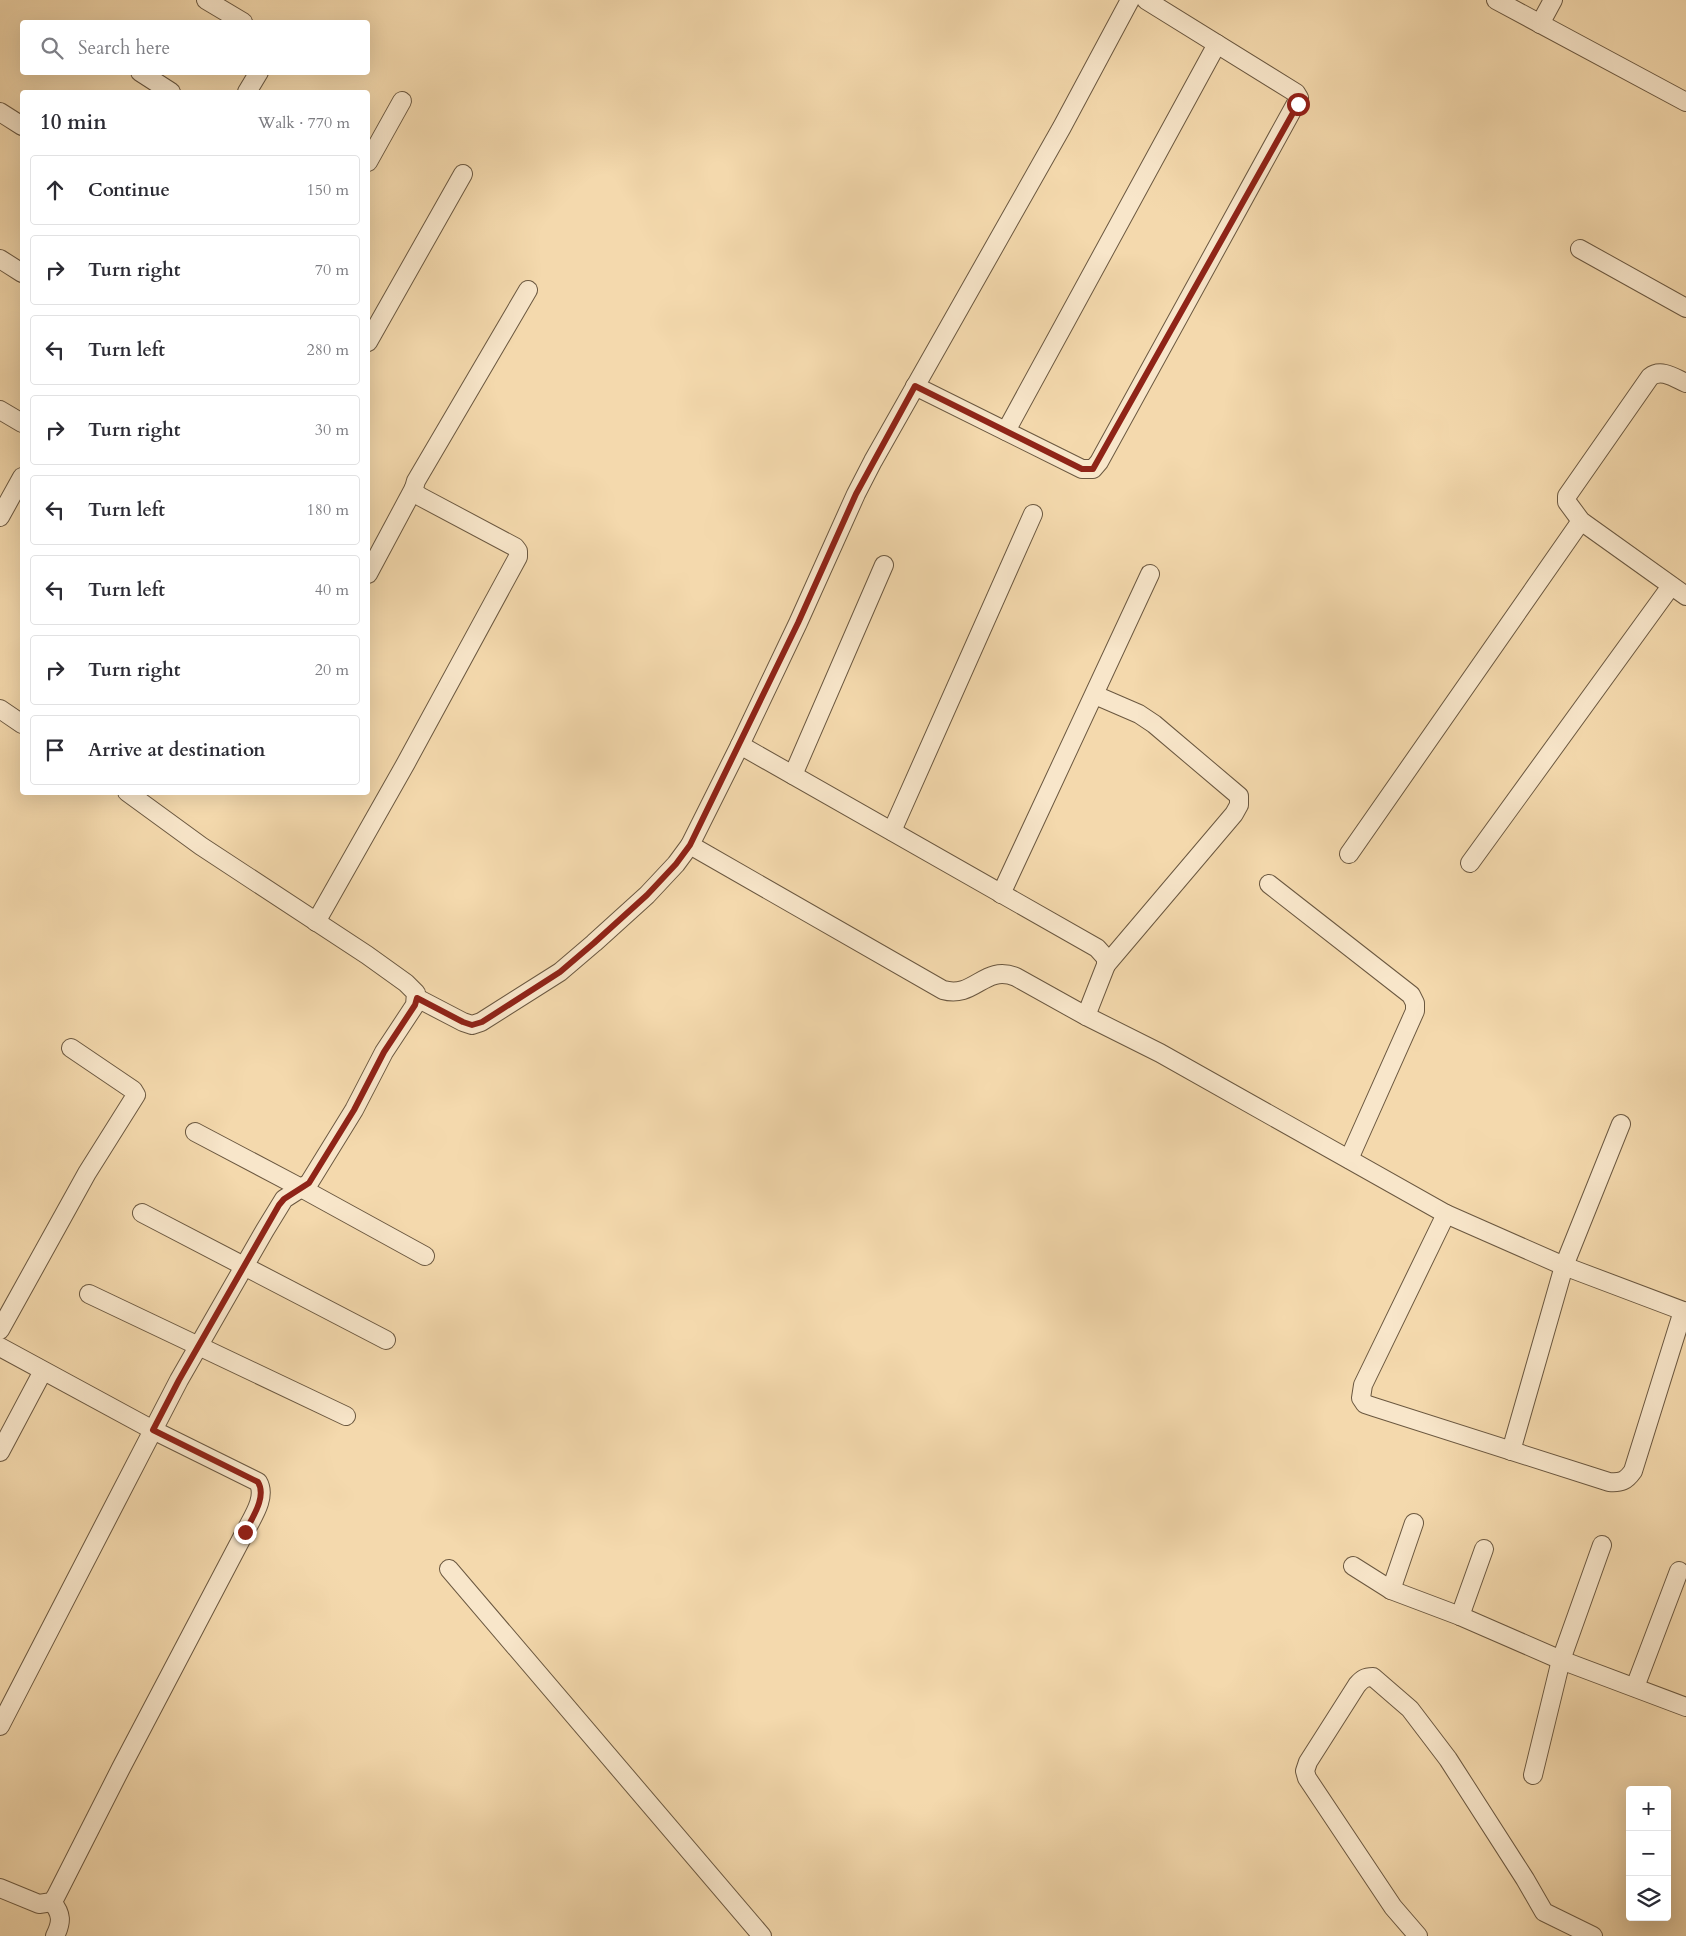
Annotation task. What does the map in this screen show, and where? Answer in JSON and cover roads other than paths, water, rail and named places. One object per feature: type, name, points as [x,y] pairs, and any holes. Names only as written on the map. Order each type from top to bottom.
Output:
[{"type":"street","points":[[206,0],[240,20]]},
{"type":"street","points":[[417,998],[463,1022],[472,1025],[482,1022],[560,972],[647,895],[676,864],[690,845],[798,623],[856,494],[1062,127],[1130,0]]},
{"type":"street","points":[[915,386],[1082,469],[1093,469],[1298,104],[1299,98],[1296,92],[1146,0]]},
{"type":"street","points":[[1496,0],[1686,102]]},
{"type":"street","points":[[1540,24],[1553,0]]},
{"type":"street","points":[[1006,431],[1217,44]]},
{"type":"street","points":[[144,75],[167,90]]},
{"type":"street","points":[[248,90],[257,75]]},
{"type":"street","points":[[370,158],[402,101]]},
{"type":"street","points":[[0,112],[20,125]]},
{"type":"street","points":[[370,338],[463,174]]},
{"type":"street","points":[[1580,249],[1686,308]]},
{"type":"street","points":[[0,259],[20,271]]},
{"type":"street","points":[[370,570],[421,472],[528,290]]},
{"type":"street","points":[[1686,383],[1661,373],[1655,374],[1650,378],[1567,496],[1567,502],[1581,521],[1686,596]]},
{"type":"street","points":[[0,410],[20,422]]},
{"type":"street","points":[[0,517],[20,482]]},
{"type":"street","points":[[316,922],[406,763],[518,556],[516,547],[421,497],[415,493],[414,488]]},
{"type":"street","points":[[892,831],[1033,514]]},
{"type":"street","points":[[1349,854],[1581,521]]},
{"type":"street","points":[[793,775],[884,565]]},
{"type":"street","points":[[1001,894],[1150,574]]},
{"type":"street","points":[[1470,863],[1672,586]]},
{"type":"street","points":[[1086,1016],[1106,965],[1234,814],[1239,805],[1239,796],[1154,724],[1139,714],[1095,694]]},
{"type":"street","points":[[2,715],[20,723]]},
{"type":"street","points":[[740,745],[1098,948],[1106,958],[1106,965]]},
{"type":"street","points":[[0,1726],[153,1430],[279,1205],[284,1199],[303,1189],[309,1183],[354,1110],[384,1052],[415,1005],[417,998],[416,994],[406,983],[201,846],[131,795]]},
{"type":"street","points":[[690,845],[943,990],[954,993],[998,974],[1007,974],[1160,1053],[1446,1214],[1564,1266],[1684,1312],[1633,1471],[1627,1480],[1609,1482],[1365,1404],[1360,1398],[1363,1385],[1446,1214]]},
{"type":"street","points":[[1269,884],[1411,995],[1415,1003],[1415,1011],[1349,1158]]},
{"type":"street","points":[[0,1330],[87,1174],[136,1095],[133,1090],[71,1048]]},
{"type":"street","points":[[1511,1451],[1564,1266],[1620,1124]]},
{"type":"street","points":[[195,1132],[425,1256]]},
{"type":"street","points":[[142,1213],[386,1340]]},
{"type":"street","points":[[89,1294],[346,1416]]},
{"type":"street","points":[[0,1347],[153,1430],[258,1482],[262,1488],[260,1499],[245,1532],[52,1902]]},
{"type":"street","points":[[0,1452],[43,1371]]},
{"type":"street","points":[[1391,1590],[1414,1523]]},
{"type":"street","points":[[1533,1775],[1561,1660],[1602,1545]]},
{"type":"street","points":[[1460,1616],[1484,1549]]},
{"type":"street","points":[[1353,1566],[1391,1590],[1460,1616],[1561,1660],[1686,1707]]},
{"type":"street","points":[[449,1569],[762,1936]]},
{"type":"street","points":[[1635,1687],[1679,1572]]},
{"type":"street","points":[[1418,1936],[1393,1907],[1307,1778],[1305,1771],[1308,1762],[1357,1685],[1361,1679],[1367,1677],[1373,1677],[1410,1709],[1422,1723],[1448,1759],[1544,1912],[1594,1936]]},
{"type":"street","points":[[0,1888],[39,1904],[52,1902]]},
{"type":"street","points":[[52,1902],[61,1918],[60,1926],[55,1936]]}]
